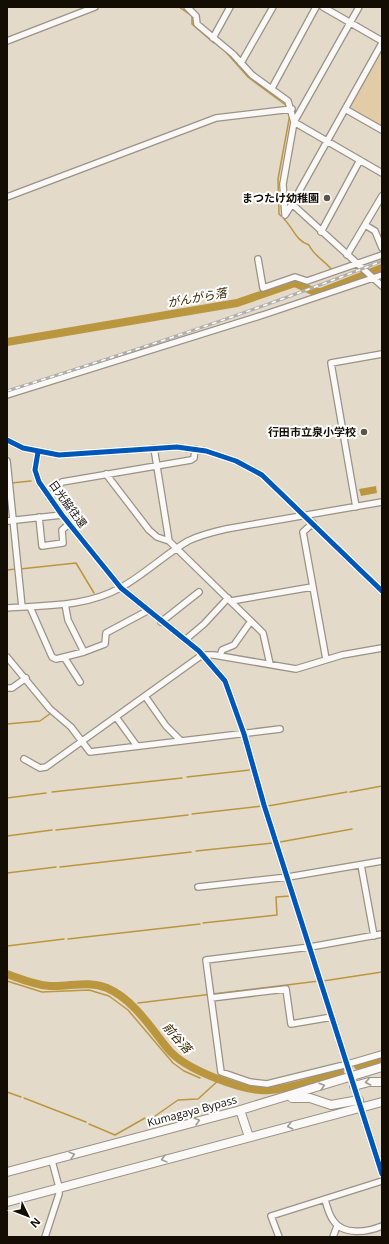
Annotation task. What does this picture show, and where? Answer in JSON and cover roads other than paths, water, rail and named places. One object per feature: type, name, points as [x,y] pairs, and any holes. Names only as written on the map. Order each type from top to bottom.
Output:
[{"type":"highway","name":"Kumagaya Bypass","points":[[7,1172],[240,1110],[382,1067]]},
{"type":"highway","points":[[354,1086],[369,1082],[382,1082]]},
{"type":"highway","points":[[272,1101],[303,1097],[331,1105],[358,1100]]},
{"type":"highway","points":[[7,1202],[382,1102]]},
{"type":"highway","points":[[240,1110],[249,1137]]},
{"type":"street","points":[[7,40],[95,7]]},
{"type":"street","points":[[187,7],[196,16],[197,24],[233,54],[252,75],[288,101],[292,108],[294,122],[283,184],[285,215],[382,42],[323,7]]},
{"type":"street","points":[[213,38],[230,7]]},
{"type":"street","points":[[241,63],[273,7]]},
{"type":"street","points":[[272,88],[316,7]]},
{"type":"street","points":[[294,122],[360,7]]},
{"type":"street","points":[[7,197],[216,118],[292,108]]},
{"type":"street","points":[[345,109],[382,130]]},
{"type":"street","points":[[294,122],[382,172]]},
{"type":"street","points":[[321,232],[360,160]]},
{"type":"street","points":[[347,255],[382,196]]},
{"type":"street","points":[[292,204],[382,286]]},
{"type":"street","points":[[365,225],[375,231],[382,248]]},
{"type":"street","points":[[258,259],[263,288],[295,276],[307,282],[382,255]]},
{"type":"street","points":[[7,395],[382,276]]},
{"type":"street","points":[[356,507],[332,363],[382,354]]},
{"type":"street","points":[[7,440],[23,448],[38,452],[74,455],[177,447],[195,449],[225,456],[251,468],[262,475],[382,591]]},
{"type":"street","points":[[154,448],[169,541],[263,633],[270,664]]},
{"type":"street","points":[[49,497],[62,482],[191,460],[194,458],[195,449]]},
{"type":"street","name":"日光脇往還","points":[[38,452],[35,470],[36,476],[62,515],[121,588],[202,655],[225,681],[244,734],[382,1174]]},
{"type":"street","points":[[7,461],[10,520],[22,607]]},
{"type":"street","points":[[106,474],[149,530],[157,538],[169,541]]},
{"type":"street","points":[[7,608],[65,604],[94,599],[121,588],[176,549],[200,536],[226,529],[382,502]]},
{"type":"street","points":[[10,520],[62,515]]},
{"type":"street","points":[[39,517],[42,546],[63,544],[62,530],[69,524]]},
{"type":"street","points":[[313,523],[303,532],[326,659]]},
{"type":"street","points":[[185,640],[229,600],[312,587]]},
{"type":"street","points":[[161,622],[199,592]]},
{"type":"street","points":[[65,604],[68,620],[84,652]]},
{"type":"street","points":[[30,607],[52,657],[56,659],[84,652],[105,644],[106,633],[147,611]]},
{"type":"street","points":[[220,656],[222,650],[234,645],[251,621]]},
{"type":"street","points":[[24,759],[40,768],[46,767],[202,655],[220,656],[296,668],[326,659],[382,648]]},
{"type":"street","points":[[7,657],[26,678],[50,709],[71,727],[90,752],[280,729]]},
{"type":"street","points":[[64,657],[80,682]]},
{"type":"street","points":[[7,688],[12,688],[26,678]]},
{"type":"street","points":[[145,696],[166,726],[181,742]]},
{"type":"street","points":[[116,717],[137,746]]},
{"type":"street","points":[[198,887],[288,877],[382,861]]},
{"type":"street","points":[[361,865],[374,936]]},
{"type":"street","points":[[382,934],[310,947],[206,960],[219,1070],[223,1073],[250,1082],[267,1084],[382,1054]]},
{"type":"street","points":[[211,996],[286,989],[291,1024],[332,1017]]},
{"type":"street","points":[[45,1237],[59,1194],[59,1187],[52,1161]]},
{"type":"street","points":[[279,1237],[271,1216],[382,1182]]},
{"type":"street","points":[[325,1200],[332,1220],[337,1226],[346,1230],[369,1231],[382,1226]]},
{"type":"street","points":[[333,1237],[337,1226]]},
{"type":"waterway","points":[[179,7],[192,16],[192,24],[214,43]]},
{"type":"waterway","points":[[225,51],[248,77],[287,106]]},
{"type":"waterway","points":[[281,216],[279,214],[278,179],[290,114]]},
{"type":"waterway","points":[[284,219],[298,237],[304,243],[309,245],[313,252],[332,270]]},
{"type":"waterway","name":"がんがら落","points":[[7,342],[237,303],[295,283],[315,292],[321,292],[382,268]]},
{"type":"waterway","points":[[11,483],[31,481]]},
{"type":"waterway","points":[[20,569],[76,563],[94,593]]},
{"type":"waterway","points":[[7,570],[16,569]]},
{"type":"waterway","points":[[7,724],[40,721],[51,713]]},
{"type":"waterway","points":[[187,777],[250,770]]},
{"type":"waterway","points":[[52,792],[182,778]]},
{"type":"waterway","points":[[350,792],[382,786]]},
{"type":"waterway","points":[[268,806],[347,792]]},
{"type":"waterway","points":[[7,798],[46,793]]},
{"type":"waterway","points":[[192,814],[262,806]]},
{"type":"waterway","points":[[56,830],[188,815]]},
{"type":"waterway","points":[[280,842],[352,829]]},
{"type":"waterway","points":[[7,836],[52,830]]},
{"type":"waterway","points":[[196,851],[273,843]]},
{"type":"waterway","points":[[60,867],[191,852]]},
{"type":"waterway","points":[[7,873],[56,867]]},
{"type":"waterway","points":[[203,923],[277,915],[276,897],[290,896]]},
{"type":"waterway","points":[[68,939],[200,924]]},
{"type":"waterway","points":[[7,946],[64,939]]},
{"type":"waterway","points":[[323,981],[382,972]]},
{"type":"waterway","name":"前谷落","points":[[7,974],[28,982],[50,986],[93,984],[107,988],[125,999],[141,1015],[176,1057],[201,1072],[231,1084],[246,1088],[270,1090],[297,1085],[340,1072]]},
{"type":"waterway","points":[[7,981],[42,992],[89,990],[109,996],[128,1010],[173,1063],[184,1071],[200,1078]]},
{"type":"waterway","points":[[138,1003],[319,981]]},
{"type":"waterway","name":"前谷落","points":[[358,1066],[382,1058]]},
{"type":"waterway","points":[[89,1124],[115,1135],[145,1118],[148,1121],[178,1100],[198,1099],[220,1079]]},
{"type":"waterway","points":[[7,1092],[21,1097]]},
{"type":"waterway","points":[[24,1098],[86,1122]]},
{"type":"railway","points":[[7,391],[243,313],[382,261]]},
{"type":"place","name":"まつたけ幼稚園","points":[[327,198]]},
{"type":"place","name":"行田市立泉小学校","points":[[364,432]]}]
